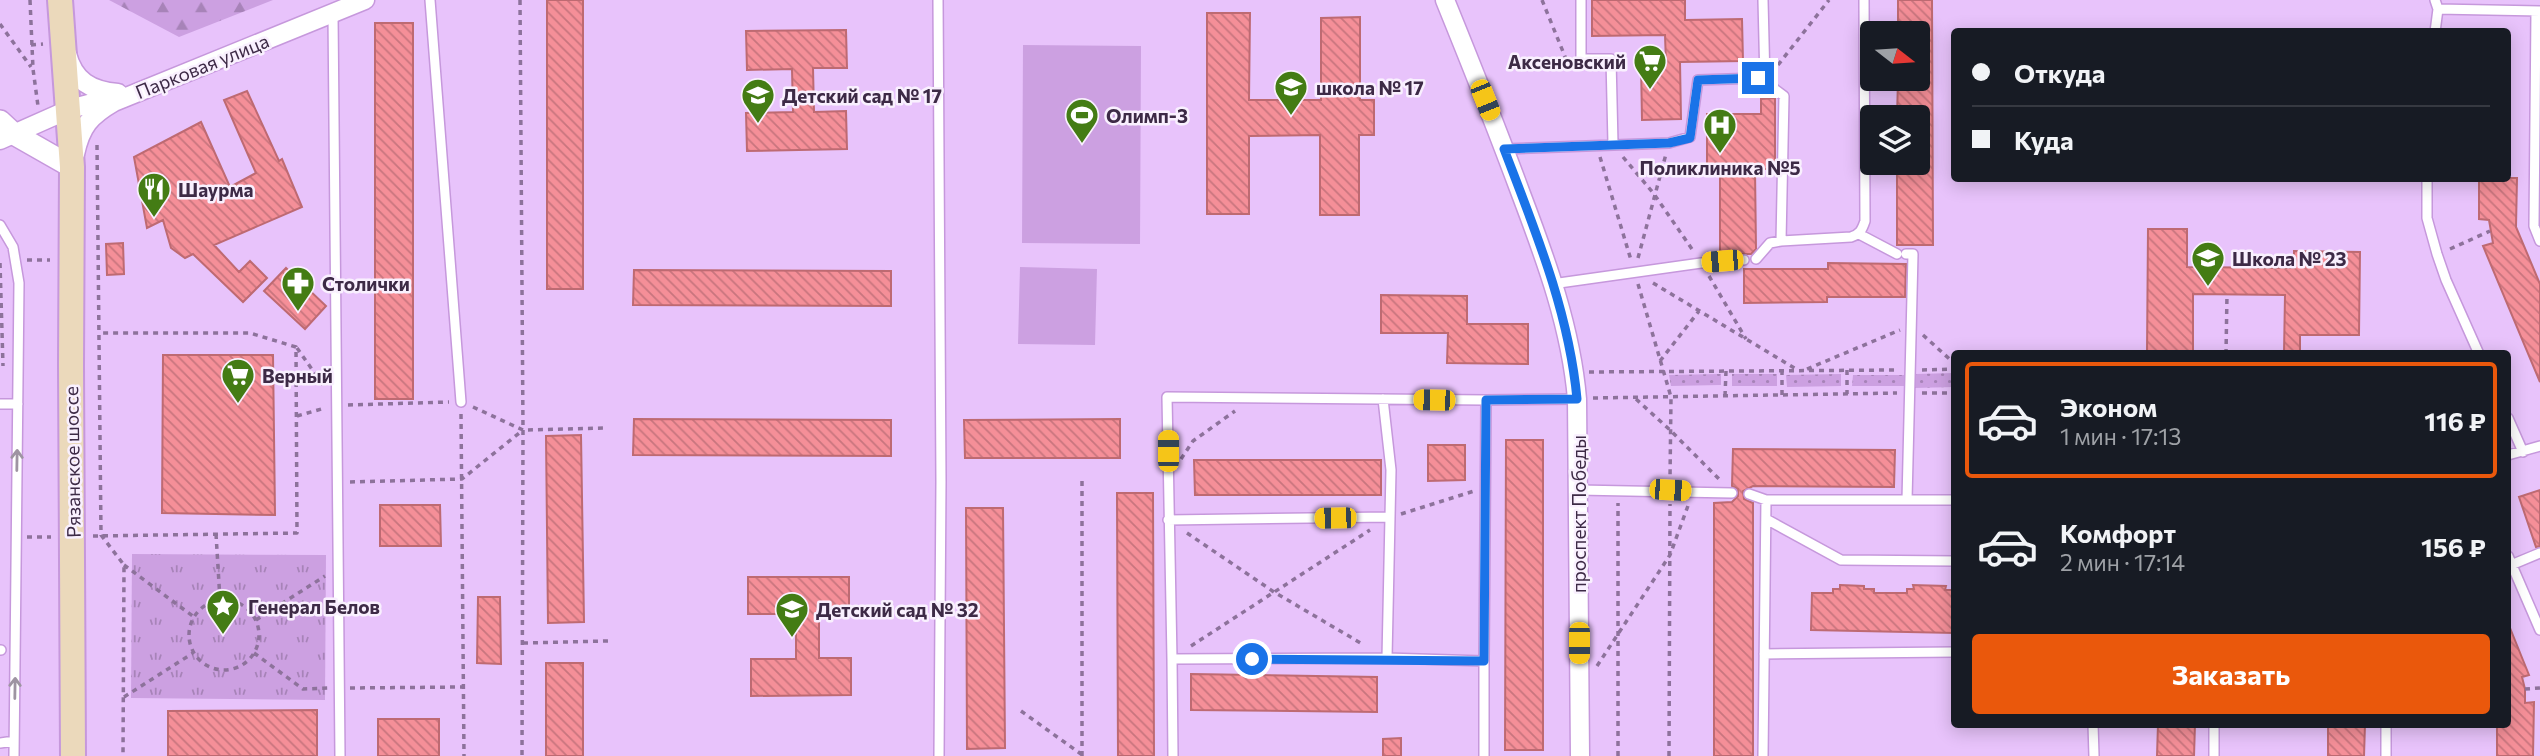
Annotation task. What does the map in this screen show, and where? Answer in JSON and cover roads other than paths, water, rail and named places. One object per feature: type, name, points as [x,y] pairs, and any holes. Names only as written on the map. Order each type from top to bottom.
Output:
[{"type":"main road","name":"Рязанское шоссе","points":[[60,0],[70,109],[72,167],[73,756]]},
{"type":"street","name":"Парковая улица","points":[[72,167],[78,139],[89,120],[114,102],[365,0]]},
{"type":"street","name":"проспект Победы","points":[[1445,0],[1504,149],[1552,284],[1574,372],[1577,399],[1580,756]]},
{"type":"street","points":[[64,42],[70,65],[89,87],[120,93],[142,90]]},
{"type":"street","points":[[5,131],[70,109],[142,90]]},
{"type":"street","points":[[5,131],[72,167]]},
{"type":"lane","points":[[430,0],[461,402]]},
{"type":"lane","points":[[938,0],[941,481],[939,756]]},
{"type":"lane","points":[[1581,0],[1581,59],[1611,59],[1613,144]]},
{"type":"lane","points":[[1763,0],[1765,82]]},
{"type":"lane","points":[[1859,234],[1865,221],[1864,0]]},
{"type":"lane","points":[[2435,28],[2436,5],[2538,11],[2534,226],[2540,241]]},
{"type":"lane","points":[[333,14],[340,756]]},
{"type":"lane","points":[[1504,149],[1669,143],[1690,138],[1698,80],[1758,78],[1784,96],[1781,241]]},
{"type":"lane","points":[[2427,182],[2427,218],[2437,254],[2477,350]]},
{"type":"lane","points":[[0,225],[13,247],[19,283],[14,756]]},
{"type":"lane","points":[[1756,259],[1770,243],[1839,239],[1859,234],[1902,254],[1913,254],[1907,500]]},
{"type":"lane","points":[[1552,284],[1701,263],[1744,260]]},
{"type":"lane","points":[[1173,756],[1167,397],[1577,399]]},
{"type":"lane","points":[[1383,399],[1391,470],[1387,658]]},
{"type":"lane","points":[[1484,756],[1486,400]]},
{"type":"lane","points":[[2,404],[18,404]]},
{"type":"lane","points":[[2511,425],[2523,452]]},
{"type":"lane","points":[[2511,454],[2540,446]]},
{"type":"lane","points":[[1578,490],[1732,493]]},
{"type":"lane","points":[[1749,494],[1766,500],[1951,500]]},
{"type":"lane","points":[[1763,756],[1766,500]]},
{"type":"lane","points":[[1168,520],[1390,517]]},
{"type":"lane","points":[[1766,519],[1841,560],[1951,561]]},
{"type":"lane","points":[[2511,561],[2540,553]]},
{"type":"lane","points":[[2511,563],[2540,626]]},
{"type":"lane","points":[[1764,654],[1951,652]]},
{"type":"lane","points":[[1172,659],[1387,658],[1484,661]]},
{"type":"lane","points":[[2093,728],[2094,756]]},
{"type":"lane","points":[[2214,728],[2214,756]]},
{"type":"lane","points":[[2386,728],[2386,756]]},
{"type":"lane","points":[[0,743],[14,741]]},
{"type":"place","name":"Аксеновский","points":[[1650,91]]},
{"type":"place","name":"школа № 17","points":[[1291,117]]},
{"type":"place","name":"Детский сад № 17","points":[[758,125]]},
{"type":"place","name":"Олимп-3","points":[[1082,145]]},
{"type":"place","name":"Поликлиника №5","points":[[1720,155]]},
{"type":"place","name":"Шаурма","points":[[154,219]]},
{"type":"place","name":"Школа № 23","points":[[2208,288]]},
{"type":"place","name":"Столички","points":[[298,313]]},
{"type":"place","name":"Верный","points":[[238,405]]},
{"type":"place","name":"Генерал Белов","points":[[223,636]]},
{"type":"place","name":"Детский сад № 32","points":[[792,639]]}]
